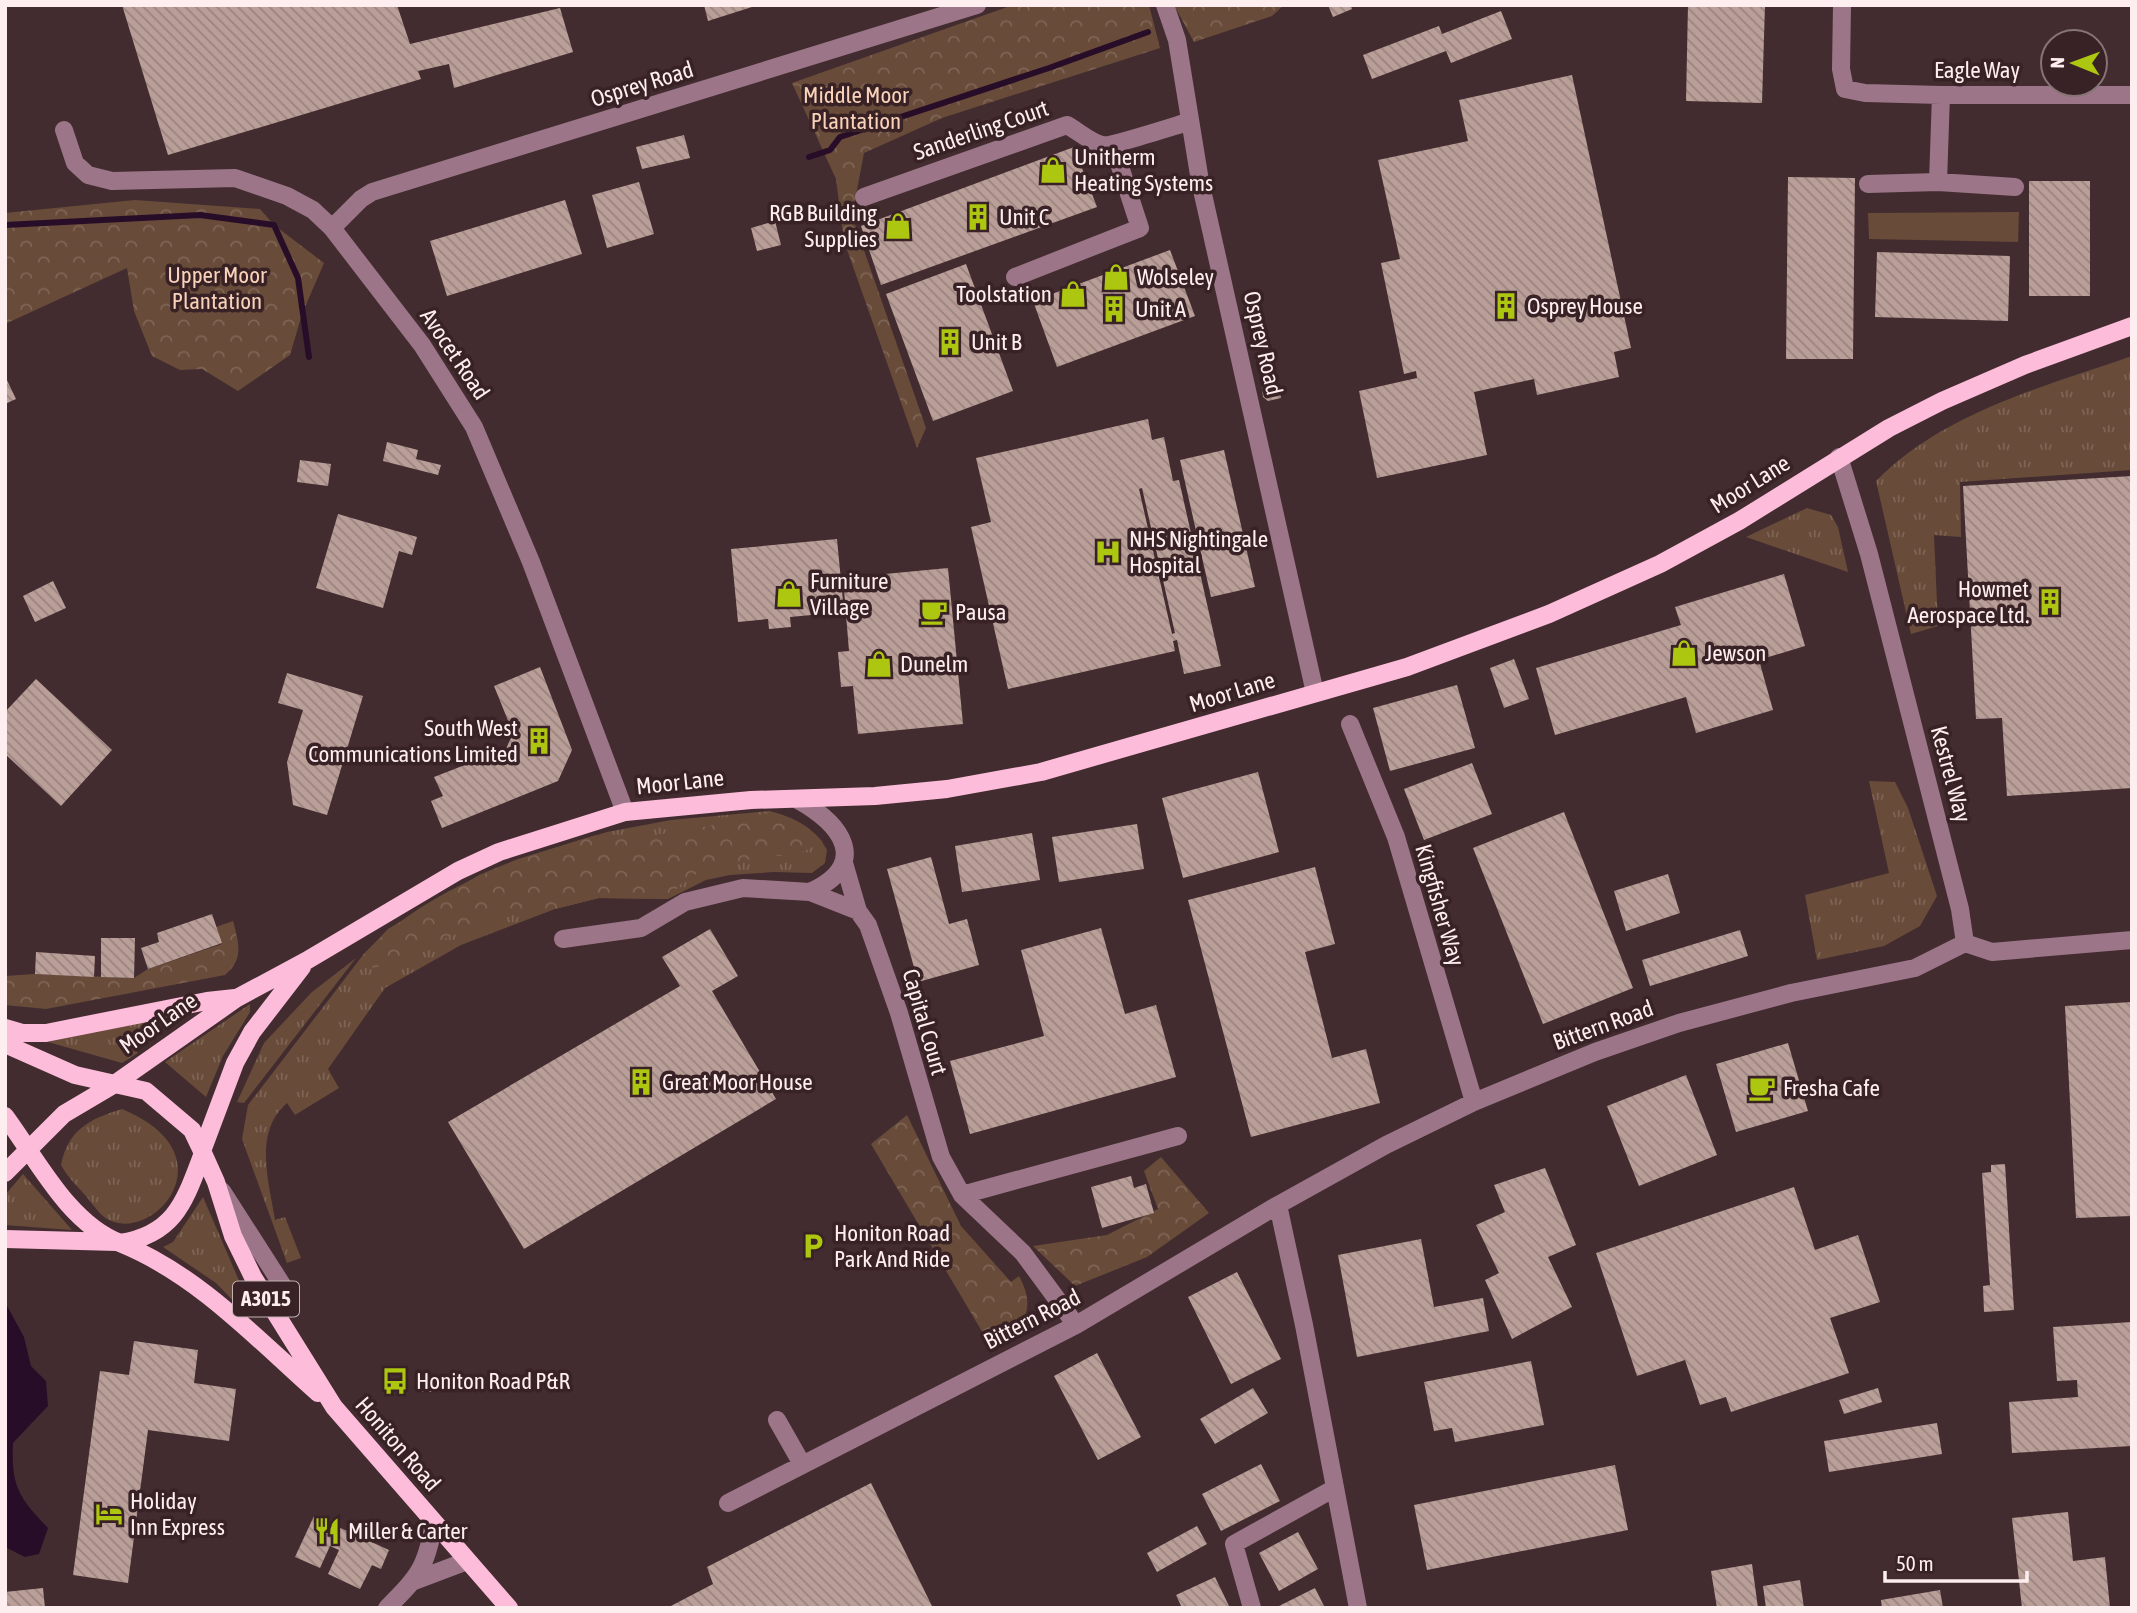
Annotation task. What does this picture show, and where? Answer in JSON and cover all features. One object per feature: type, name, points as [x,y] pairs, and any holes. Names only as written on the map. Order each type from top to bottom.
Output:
[{"type":"main road","name":"Moor Lane","points":[[113,1085],[237,998],[306,961],[458,871],[544,835],[625,812],[698,803],[798,800],[947,789],[1041,772],[1460,650],[1578,602],[1714,536],[1839,457],[1942,401],[2025,365],[2132,326]]},
{"type":"main road","name":"Moor Lane","points":[[202,1152],[234,1063],[252,1031],[306,961]]},
{"type":"main road","points":[[5,1028],[22,1033],[46,1033],[207,1000],[237,998]]},
{"type":"main road","points":[[5,1044],[75,1075],[146,1091],[192,1130],[202,1152],[186,1198],[172,1219],[158,1231],[119,1242],[5,1239]]},
{"type":"main road","points":[[5,1173],[64,1114],[113,1085]]},
{"type":"main road","points":[[5,1116],[75,1209],[119,1242]]},
{"type":"main road","name":"Honiton Road","points":[[202,1152],[216,1182],[233,1236],[253,1278],[334,1407]]},
{"type":"main road","name":"Honiton Road","points":[[119,1242],[159,1259],[199,1289],[334,1407],[509,1608]]},
{"type":"street","name":"Osprey Road","points":[[332,228],[372,192],[977,5]]},
{"type":"street","name":"Osprey Road","points":[[1165,5],[1177,40],[1188,122],[1315,693]]},
{"type":"street","name":"Eagle Way","points":[[1842,5],[1842,69],[1845,89],[1865,93],[1941,95],[2132,95]]},
{"type":"street","points":[[1938,182],[1941,95]]},
{"type":"street","points":[[1015,277],[1140,228],[1113,145],[1144,133],[1188,122]]},
{"type":"street","name":"Sanderling Court","points":[[864,197],[1067,125],[1101,145],[1113,145]]},
{"type":"street","name":"Avocet Road","points":[[64,130],[75,163],[88,175],[112,181],[235,178],[287,196],[313,209],[332,228],[422,345],[474,428],[531,562],[625,812]]},
{"type":"street","points":[[1868,184],[1938,182],[2015,187]]},
{"type":"street","name":"Kestrel Way","points":[[1839,457],[1895,652],[1960,909],[1965,943]]},
{"type":"street","name":"Kingfisher Way","points":[[1350,724],[1396,837],[1474,1102]]},
{"type":"street","name":"Capital Court","points":[[798,800],[818,811],[838,830],[845,846],[844,863],[858,911],[869,925],[899,1013],[940,1157],[962,1195],[1023,1253],[1076,1325]]},
{"type":"street","points":[[810,892],[837,876],[844,863]]},
{"type":"street","points":[[563,939],[641,928],[685,902],[743,888],[810,892],[858,911]]},
{"type":"street","points":[[1965,943],[1993,952],[2132,940]]},
{"type":"street","name":"Bittern Road","points":[[728,1503],[1076,1325],[1278,1205],[1474,1102],[1595,1052],[1679,1023],[1791,993],[1914,968],[1965,943]]},
{"type":"street","points":[[962,1195],[1178,1136]]},
{"type":"street","name":"Honiton Road","points":[[216,1182],[288,1294]]},
{"type":"street","points":[[1278,1205],[1358,1608]]},
{"type":"street","points":[[777,1420],[802,1464]]},
{"type":"street","points":[[1252,1608],[1234,1544],[1335,1488]]},
{"type":"street","points":[[387,1608],[414,1580],[428,1553],[434,1523]]},
{"type":"street","points":[[414,1580],[467,1561]]},
{"type":"green space","name":"Middle Moor Plantation","points":[[1013,5],[1149,5],[1160,48],[942,118],[864,153],[852,216],[926,428],[917,448],[844,241],[836,179],[792,83]]},
{"type":"green space","points":[[1174,5],[1284,5],[1272,16],[1194,42]]},
{"type":"green space","name":"Upper Moor Plantation","points":[[135,200],[260,209],[274,225],[324,263],[302,314],[290,355],[238,391],[202,369],[180,370],[152,356],[134,311],[127,268],[5,324],[5,213]]},
{"type":"green space","points":[[2019,212],[2018,242],[1869,239],[1868,213]]},
{"type":"green space","points":[[2132,356],[2132,470],[1960,482],[1961,537],[1934,535],[1938,626],[1911,634],[1876,481],[1903,457],[1963,419],[2030,391]]},
{"type":"green space","points":[[1807,508],[1831,515],[1838,527],[1848,572],[1746,537]]},
{"type":"green space","points":[[1869,781],[1895,782],[1908,808],[1937,896],[1920,926],[1884,946],[1817,960],[1805,895],[1889,873]]},
{"type":"green space","points":[[769,811],[786,816],[810,829],[827,850],[825,863],[812,873],[774,872],[730,875],[706,880],[668,899],[599,898],[555,909],[461,945],[385,988],[328,1069],[339,1088],[295,1115],[287,1103],[276,1115],[270,1128],[266,1158],[275,1220],[285,1217],[301,1258],[287,1263],[242,1139],[248,1105],[363,955],[388,929],[479,875],[518,859],[607,832],[671,820]]},
{"type":"green space","points":[[769,811],[798,822],[823,842],[792,857],[767,855],[704,871],[686,878],[668,899],[599,898],[555,909],[522,911],[474,923],[416,954],[374,968],[364,963],[363,955],[414,912],[471,880],[533,855],[596,835],[608,838],[648,836],[757,816]]},
{"type":"green space","points":[[233,921],[238,951],[235,963],[225,975],[46,1009],[5,1005],[5,976],[35,974],[134,978],[148,969],[222,944],[216,927]]},
{"type":"green space","points":[[356,958],[244,1103],[237,1102],[264,1043],[312,992]]},
{"type":"green space","points":[[250,1004],[250,1012],[223,1056],[206,1097],[165,1062]]},
{"type":"green space","points":[[172,1014],[130,1041],[138,1053],[122,1063],[48,1042]]},
{"type":"green space","points":[[122,1109],[155,1128],[173,1149],[178,1171],[173,1191],[161,1208],[144,1219],[125,1224],[107,1219],[101,1214],[61,1165],[69,1143],[82,1128],[100,1117]]},
{"type":"green space","points":[[907,1115],[961,1226],[1011,1282],[1019,1276],[1025,1288],[1027,1309],[1024,1318],[1011,1333],[990,1345],[871,1144]]},
{"type":"green space","points":[[1161,1157],[1209,1213],[1147,1257],[1075,1286],[1033,1246],[1107,1235],[1158,1209],[1144,1171]]},
{"type":"green space","points":[[23,1174],[72,1230],[5,1225],[5,1195]]},
{"type":"green space","points":[[203,1197],[253,1313],[248,1316],[216,1283],[163,1247],[173,1242]]},
{"type":"shaded area","points":[[5,1302],[24,1337],[31,1366],[46,1381],[48,1406],[13,1443],[14,1470],[19,1490],[30,1508],[48,1528],[39,1554],[25,1557],[5,1547]]},
{"type":"building","points":[[122,5],[397,5],[410,44],[560,8],[573,52],[454,88],[449,64],[418,71],[421,79],[168,155]]},
{"type":"building","points":[[704,5],[755,5],[755,6],[708,21]]},
{"type":"building","points":[[1328,5],[1351,5],[1352,9],[1333,17]]},
{"type":"building","points":[[1688,5],[1765,5],[1762,103],[1686,101]]},
{"type":"building","points":[[1501,11],[1512,39],[1451,63],[1446,51],[1372,79],[1363,55],[1439,26],[1442,34]]},
{"type":"building","name":"Osprey House","points":[[1572,75],[1631,348],[1614,352],[1619,377],[1537,395],[1534,379],[1474,392],[1487,455],[1377,478],[1359,391],[1417,378],[1416,371],[1404,374],[1381,263],[1400,259],[1378,160],[1468,141],[1459,100]]},
{"type":"building","points":[[684,135],[690,158],[642,169],[636,147]]},
{"type":"building","name":"Unit C","points":[[1074,147],[1097,207],[881,285],[861,226]]},
{"type":"building","points":[[1788,177],[1855,178],[1853,359],[1786,359]]},
{"type":"building","points":[[2029,181],[2090,181],[2090,296],[2029,296]]},
{"type":"building","points":[[639,182],[654,234],[607,248],[592,195]]},
{"type":"building","points":[[565,200],[582,254],[447,296],[430,241]]},
{"type":"building","points":[[775,221],[781,245],[757,251],[751,228]]},
{"type":"building","name":"Unit A","points":[[1170,250],[1195,316],[1057,367],[1033,301]]},
{"type":"building","points":[[1877,252],[2010,256],[2008,321],[1875,317]]},
{"type":"building","name":"Unit B","points":[[966,264],[1013,391],[933,421],[886,294]]},
{"type":"building","points":[[5,376],[16,399],[5,404]]},
{"type":"building","points":[[1278,382],[1281,398],[1268,401],[1263,397],[1262,388],[1266,384]]},
{"type":"building","points":[[1148,419],[1152,440],[1164,437],[1173,481],[1179,480],[1221,666],[1184,674],[1177,640],[1173,641],[1175,651],[1008,689],[971,527],[991,522],[976,458]],"holes":[[[1142,488],[1175,633],[1172,634],[1139,489]]]},
{"type":"building","points":[[387,442],[418,450],[416,459],[441,465],[438,475],[383,461]]},
{"type":"building","points":[[1224,450],[1255,587],[1211,597],[1180,460]]},
{"type":"building","points":[[300,460],[331,464],[328,486],[297,482]]},
{"type":"building","name":"Howmet Aerospace Ltd.","points":[[2132,476],[2132,788],[2007,796],[2002,718],[1976,719],[1963,486]]},
{"type":"building","points":[[338,514],[417,537],[412,555],[399,551],[383,608],[316,588]]},
{"type":"building","points":[[837,539],[844,612],[790,617],[791,627],[769,629],[768,619],[738,622],[731,549]]},
{"type":"building","points":[[948,568],[963,724],[858,734],[853,686],[841,687],[838,652],[849,651],[843,578]]},
{"type":"building","name":"Jewson","points":[[1784,574],[1805,646],[1759,660],[1773,710],[1696,733],[1686,697],[1555,735],[1536,668],[1681,625],[1675,607]]},
{"type":"building","points":[[53,581],[66,608],[35,622],[23,596]]},
{"type":"building","points":[[1514,659],[1529,699],[1504,708],[1490,668]]},
{"type":"building","name":"South West Communications Limited","points":[[540,667],[572,750],[558,781],[442,828],[431,801],[443,796],[434,777],[506,749],[513,733],[494,686]]},
{"type":"building","points":[[287,673],[363,696],[327,815],[293,805],[287,762],[303,710],[278,703]]},
{"type":"building","points":[[36,679],[112,750],[61,806],[5,754],[5,712]]},
{"type":"building","points":[[1457,685],[1475,748],[1390,771],[1373,708]]},
{"type":"building","points":[[1472,763],[1492,814],[1424,840],[1404,789]]},
{"type":"building","points":[[1258,772],[1279,852],[1183,878],[1162,798]]},
{"type":"building","points":[[1564,812],[1633,988],[1543,1024],[1473,848]]},
{"type":"building","points":[[1137,824],[1144,869],[1059,882],[1052,837]]},
{"type":"building","points":[[1032,833],[1040,880],[962,892],[955,846]]},
{"type":"building","points":[[931,857],[949,924],[967,919],[979,965],[918,982],[887,869]]},
{"type":"building","points":[[1315,867],[1335,944],[1305,952],[1332,1058],[1366,1049],[1380,1103],[1251,1137],[1188,900]]},
{"type":"building","points":[[1668,874],[1680,913],[1626,931],[1614,891]]},
{"type":"building","points":[[212,914],[222,943],[148,969],[141,948],[159,942],[157,933]]},
{"type":"building","points":[[1101,928],[1125,1014],[1156,1005],[1176,1077],[970,1134],[950,1061],[1044,1036],[1021,950]]},
{"type":"building","name":"Great Moor House","points":[[710,929],[738,976],[712,991],[776,1099],[524,1249],[448,1122],[680,986],[662,957]]},
{"type":"building","points":[[1740,930],[1748,956],[1650,986],[1642,960]]},
{"type":"building","points":[[101,938],[135,938],[134,978],[101,977]]},
{"type":"building","points":[[36,952],[95,956],[94,977],[35,974]]},
{"type":"building","points":[[2132,1002],[2132,1216],[2076,1218],[2065,1006]]},
{"type":"building","name":"Fresha Cafe","points":[[1788,1043],[1808,1111],[1736,1132],[1716,1064]]},
{"type":"building","points":[[1686,1075],[1717,1155],[1639,1186],[1607,1106]]},
{"type":"building","points":[[2005,1164],[2014,1310],[1984,1312],[1983,1286],[1990,1285],[1982,1173],[1991,1172],[1991,1165]]},
{"type":"building","points":[[1545,1168],[1576,1245],[1548,1257],[1572,1307],[1512,1339],[1485,1280],[1499,1273],[1476,1225],[1505,1212],[1494,1185]]},
{"type":"building","points":[[1131,1176],[1134,1188],[1146,1184],[1154,1213],[1102,1228],[1091,1187]]},
{"type":"building","points":[[1794,1187],[1815,1250],[1858,1235],[1880,1302],[1830,1318],[1849,1373],[1731,1412],[1726,1397],[1700,1405],[1685,1360],[1637,1376],[1596,1253]]},
{"type":"building","points":[[1421,1239],[1434,1307],[1483,1298],[1489,1331],[1357,1357],[1338,1255]]},
{"type":"building","points":[[1237,1272],[1281,1359],[1231,1384],[1188,1297]]},
{"type":"building","points":[[2132,1322],[2132,1446],[2012,1453],[2009,1402],[2078,1397],[2077,1380],[2057,1381],[2053,1327]]},
{"type":"building","name":"Holiday Inn Express","points":[[134,1341],[198,1350],[194,1383],[236,1389],[229,1441],[148,1430],[128,1583],[73,1575],[100,1371],[129,1375]]},
{"type":"building","points":[[1097,1353],[1141,1437],[1098,1460],[1054,1376]]},
{"type":"building","points":[[1531,1361],[1544,1425],[1455,1442],[1452,1428],[1434,1431],[1424,1382]]},
{"type":"building","points":[[419,1376],[434,1377],[433,1392],[418,1391]]},
{"type":"building","points":[[1253,1388],[1268,1413],[1215,1444],[1200,1419]]},
{"type":"building","points":[[1878,1388],[1882,1402],[1844,1414],[1839,1400]]},
{"type":"building","points":[[1937,1423],[1942,1454],[1829,1472],[1824,1441]]},
{"type":"building","points":[[1261,1464],[1280,1501],[1221,1531],[1202,1494]]},
{"type":"building","points":[[1615,1465],[1628,1530],[1427,1570],[1414,1505]]},
{"type":"building","points":[[871,1483],[933,1608],[667,1608],[713,1584],[707,1567]]},
{"type":"building","points":[[2068,1512],[2073,1561],[2105,1557],[2110,1608],[2022,1608],[2012,1518]]},
{"type":"building","name":"Miller & Carter","points":[[314,1516],[389,1550],[381,1569],[372,1565],[360,1589],[328,1574],[339,1550],[330,1546],[320,1568],[295,1557]]},
{"type":"building","points":[[1197,1526],[1207,1544],[1157,1572],[1147,1553]]},
{"type":"building","points":[[1298,1532],[1318,1569],[1279,1591],[1259,1553]]},
{"type":"building","points":[[1752,1564],[1758,1608],[1717,1608],[1711,1571]]},
{"type":"building","points":[[1215,1577],[1230,1608],[1182,1608],[1176,1595]]},
{"type":"building","points":[[1800,1580],[1804,1608],[1766,1608],[1763,1586]]},
{"type":"building","points":[[43,1588],[45,1608],[5,1608],[5,1592]]},
{"type":"building","points":[[1315,1588],[1325,1608],[1275,1608]]},
{"type":"building","points":[[1940,1590],[1943,1608],[1882,1608],[1881,1600]]},
{"type":"waterway","points":[[809,157],[830,150],[840,137],[1049,68],[1148,32]]},
{"type":"waterway","points":[[5,225],[200,215],[274,225],[298,278],[309,357]]},
{"type":"place","name":"Unitherm Heating Systems","points":[[1053,170]]},
{"type":"place","name":"Unit C","points":[[978,217]]},
{"type":"place","name":"RGB Building Supplies","points":[[898,226]]},
{"type":"place","name":"Wolseley","points":[[1116,277]]},
{"type":"place","name":"Toolstation","points":[[1073,294]]},
{"type":"place","name":"Osprey House","points":[[1506,306]]},
{"type":"place","name":"Unit A","points":[[1114,309]]},
{"type":"place","name":"Unit B","points":[[950,342]]},
{"type":"place","name":"NHS Nightingale Hospital","points":[[1108,552]]},
{"type":"place","name":"Furniture Village","points":[[789,594]]},
{"type":"place","name":"Howmet Aerospace Ltd.","points":[[2050,602]]},
{"type":"place","name":"Pausa","points":[[934,612]]},
{"type":"place","name":"Jewson","points":[[1684,653]]},
{"type":"place","name":"Dunelm","points":[[879,664]]},
{"type":"place","name":"South West Communications Limited","points":[[539,741]]},
{"type":"place","name":"Great Moor House","points":[[641,1082]]},
{"type":"place","name":"Fresha Cafe","points":[[1762,1088]]},
{"type":"place","name":"Honiton Road Park And Ride","points":[[813,1246]]},
{"type":"place","name":"Honiton Road P&R","points":[[395,1381]]},
{"type":"place","name":"Holiday Inn Express","points":[[109,1514]]},
{"type":"place","name":"Miller & Carter","points":[[327,1531]]}]
